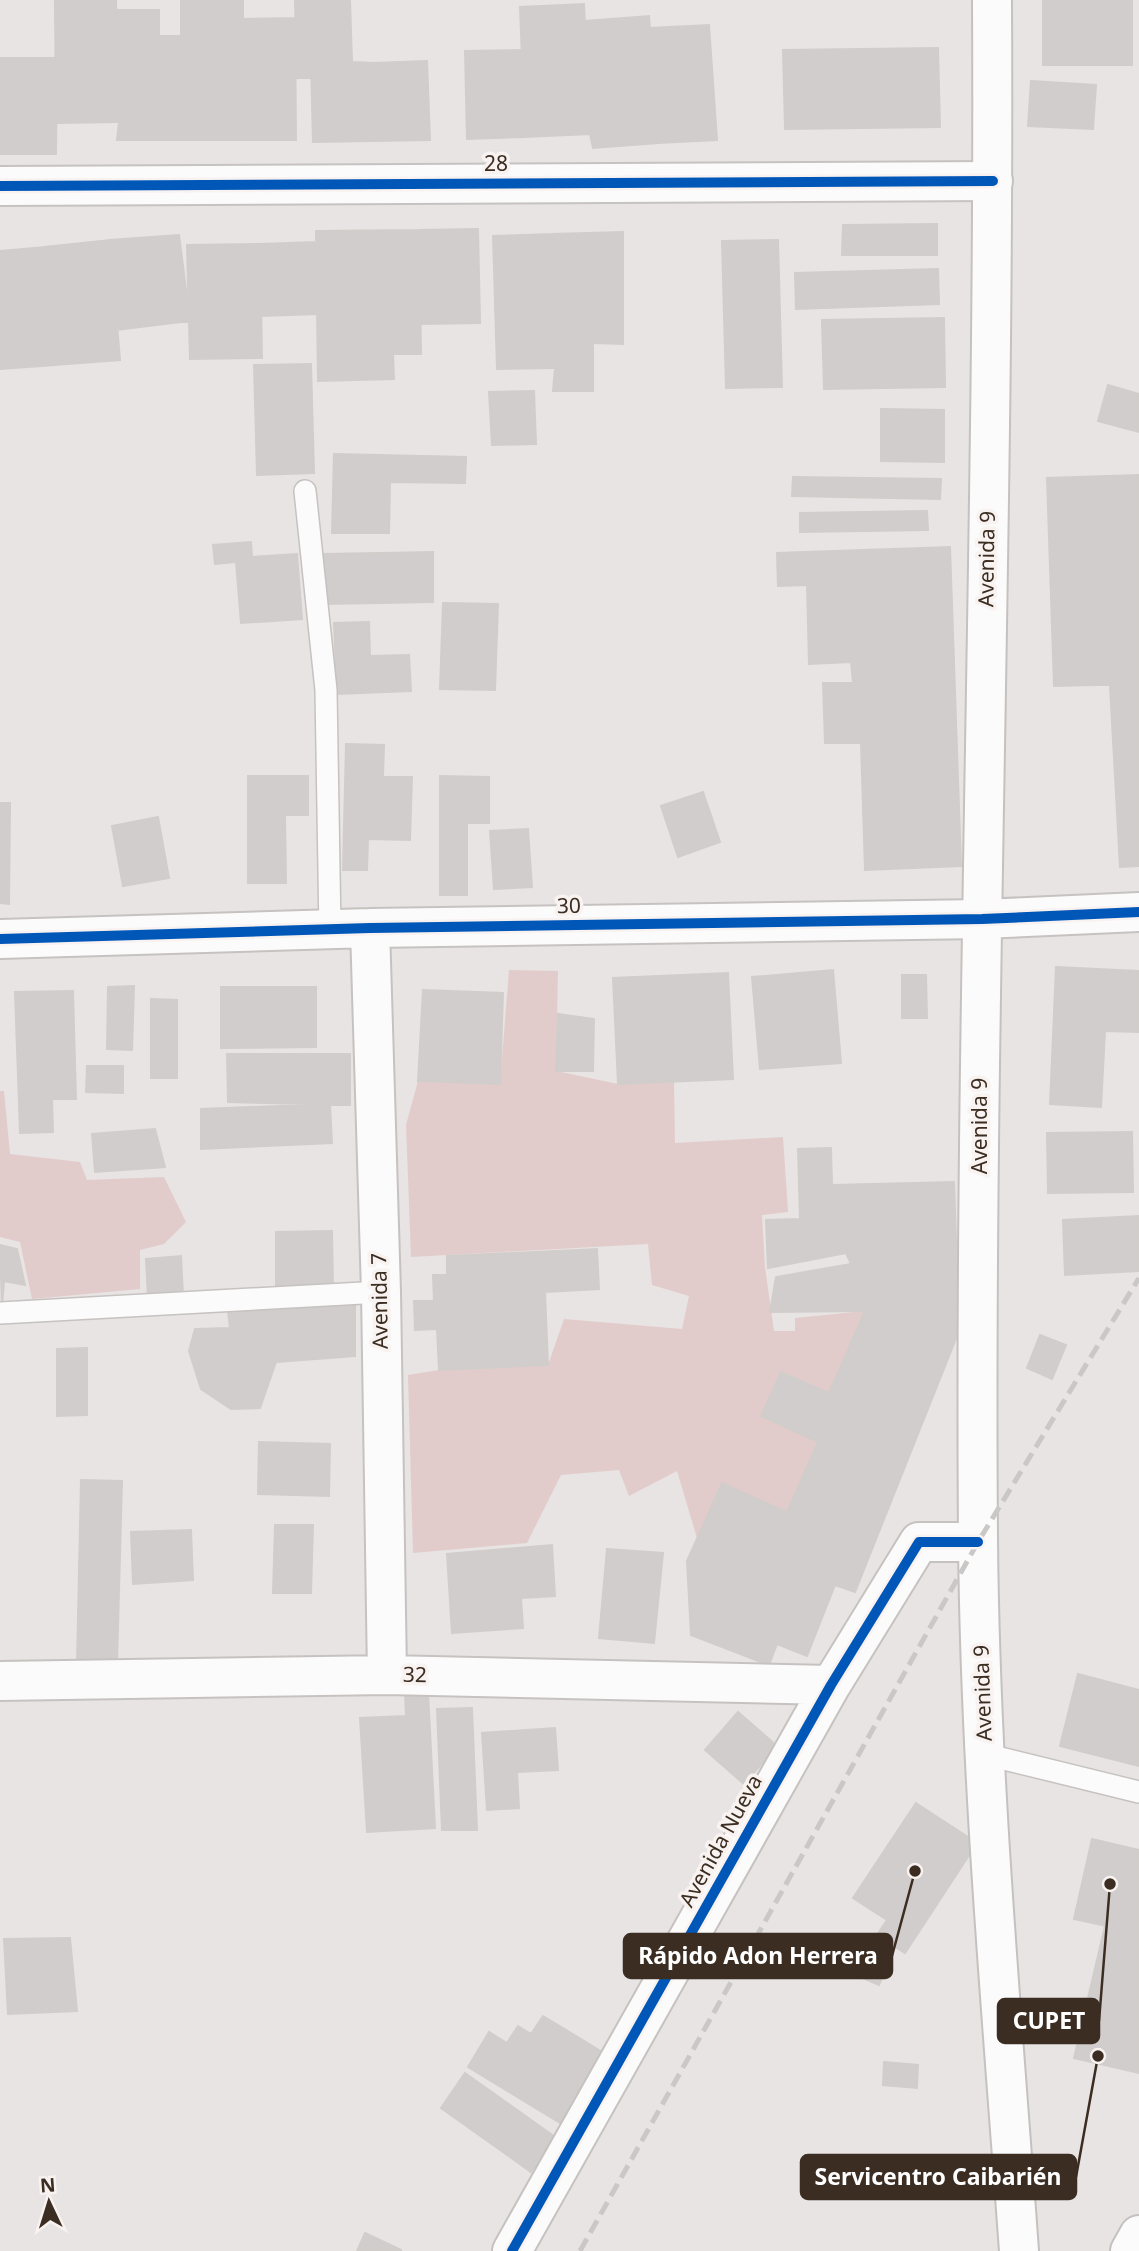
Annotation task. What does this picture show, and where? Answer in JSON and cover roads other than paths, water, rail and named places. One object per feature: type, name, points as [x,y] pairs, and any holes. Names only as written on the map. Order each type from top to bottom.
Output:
[{"type":"street","name":"Avenida 9","points":[[992,0],[993,181],[982,919],[978,1542],[985,1754],[1019,2251]]},
{"type":"street","name":"28","points":[[0,186],[993,181]]},
{"type":"street","name":"30","points":[[0,939],[370,928],[982,919],[1139,912]]},
{"type":"street","name":"Avenida 7","points":[[370,928],[381,1292],[387,1675]]},
{"type":"street","name":"Avenida Nueva","points":[[512,2251],[831,1685],[919,1542],[978,1542]]},
{"type":"street","name":"32","points":[[0,1681],[387,1675],[831,1685]]},
{"type":"street","points":[[1130,2251],[1139,2235]]},
{"type":"lane","points":[[305,491],[326,690],[330,931]]},
{"type":"lane","points":[[0,1312],[381,1292]]},
{"type":"lane","points":[[985,1754],[1139,1791]]},
{"type":"railway","points":[[580,2251],[978,1542],[1139,1278]]},
{"type":"place","name":"Rápido Adon Herrera","points":[[915,1871]]},
{"type":"place","name":"CUPET","points":[[1110,1884]]},
{"type":"place","name":"Servicentro Caibarién","points":[[1098,2056]]}]
